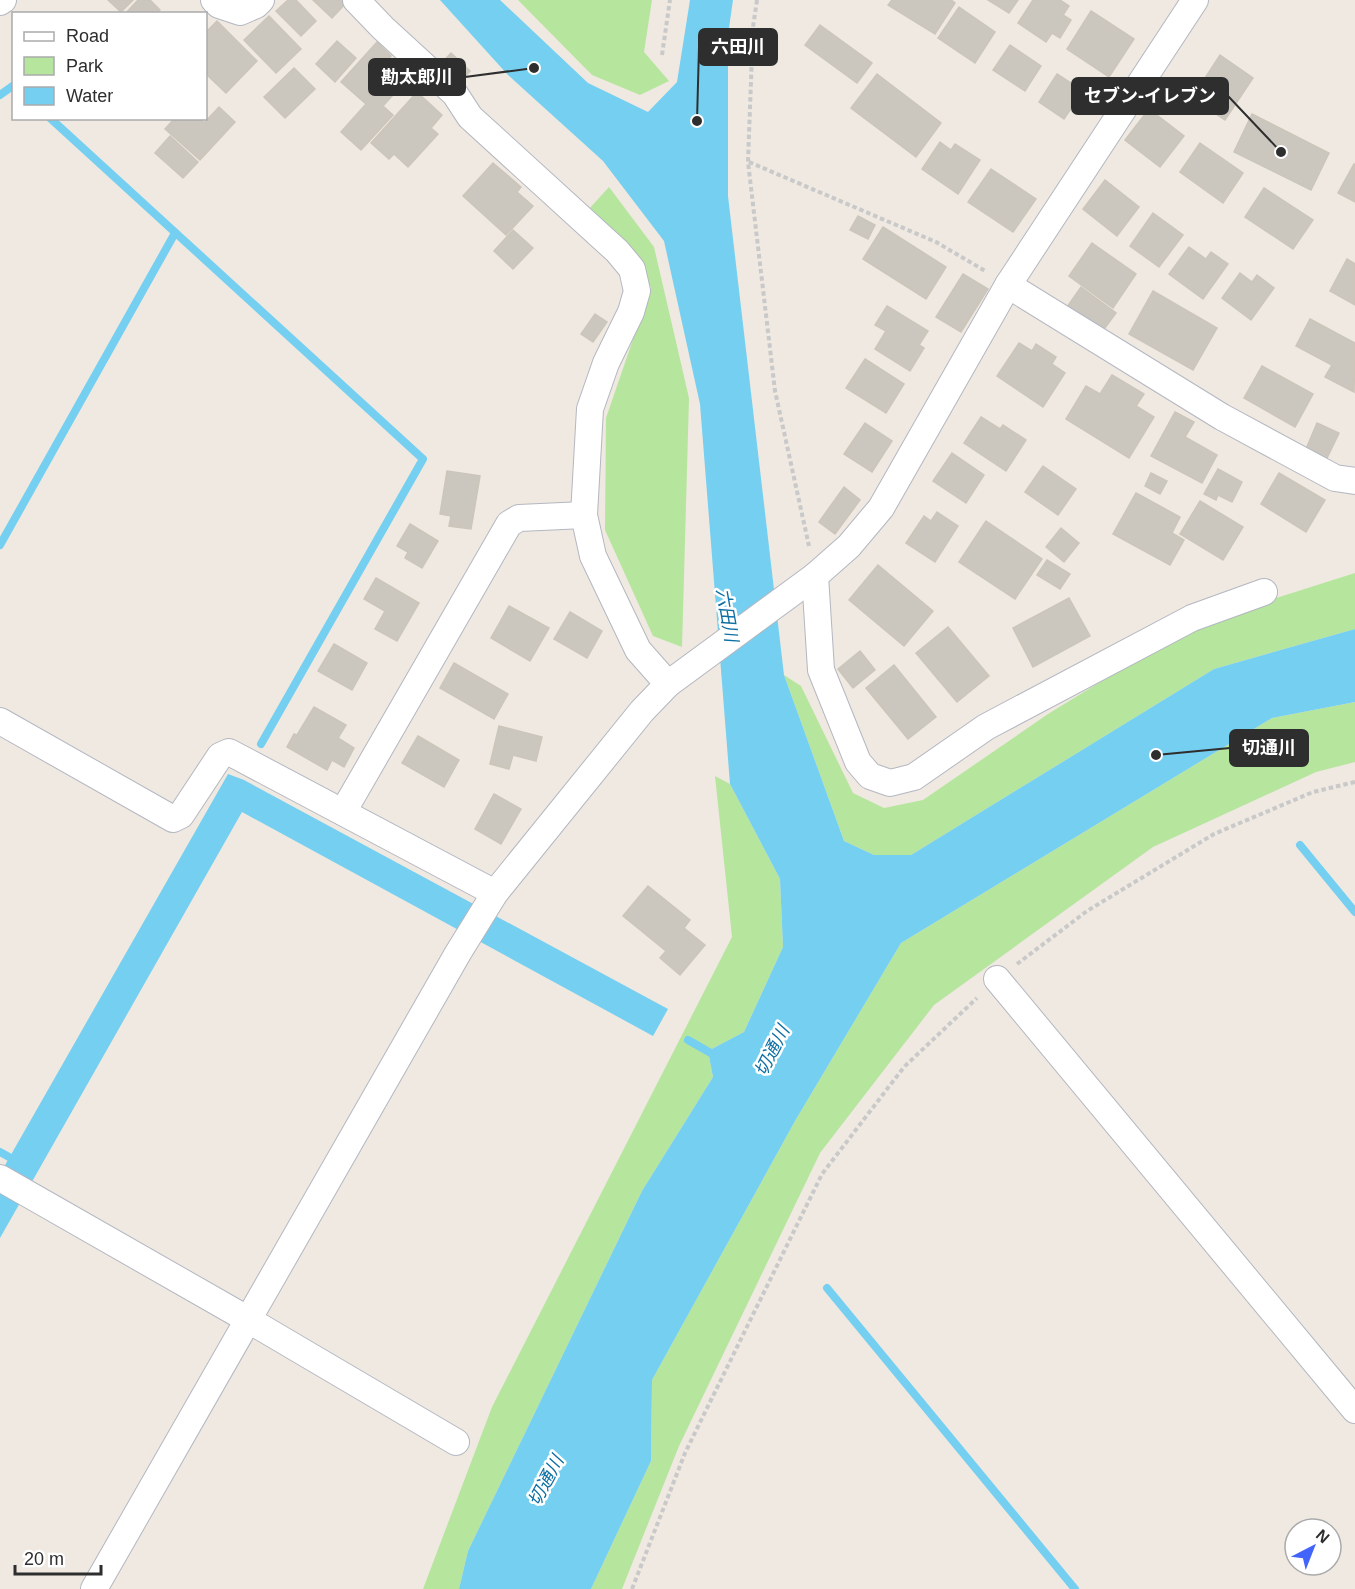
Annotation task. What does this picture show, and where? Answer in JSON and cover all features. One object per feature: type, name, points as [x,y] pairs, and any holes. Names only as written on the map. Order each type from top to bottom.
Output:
[{"type":"street","points":[[214,0],[219,5],[240,12],[256,5],[261,0]]},
{"type":"street","points":[[356,0],[383,28],[456,94],[470,117],[617,251],[632,269],[637,291],[631,312],[606,363],[590,409],[584,515],[593,556],[638,650],[677,678]]},
{"type":"street","points":[[94,1589],[247,1319],[492,898],[642,711],[677,678],[812,579],[849,546],[881,508],[1008,285],[1195,0]]},
{"type":"street","points":[[1008,285],[1221,417],[1335,478],[1355,481]]},
{"type":"street","points":[[343,812],[509,524],[519,518],[584,515]]},
{"type":"street","points":[[812,579],[821,670],[858,762],[870,776],[890,783],[914,777],[986,727],[1192,618],[1264,592]]},
{"type":"street","points":[[0,720],[174,819],[181,815],[220,756],[229,752],[343,812],[492,898]]},
{"type":"street","points":[[998,978],[1355,1410]]},
{"type":"street","points":[[0,1178],[456,1442]]},
{"type":"path","points":[[662,55],[670,0]]},
{"type":"path","points":[[757,0],[753,27],[748,162],[775,391],[812,579]]},
{"type":"path","points":[[748,162],[936,242],[1008,285]]},
{"type":"path","points":[[632,1589],[686,1453],[822,1174],[904,1067],[998,978],[1087,911],[1214,834],[1313,792],[1355,782]]},
{"type":"green space","points":[[518,0],[652,0],[644,52],[669,81],[640,95],[592,75]]},
{"type":"green space","points":[[609,187],[654,247],[689,398],[682,647],[653,636],[605,530],[606,418],[651,287],[589,209]]},
{"type":"green space","points":[[1355,573],[1355,629],[1214,669],[911,855],[874,855],[844,841],[784,675],[801,686],[853,793],[884,808],[923,800],[1048,714],[1195,624]]},
{"type":"green space","points":[[1355,702],[1355,762],[1316,772],[1153,847],[934,1005],[820,1153],[679,1446],[622,1589],[591,1589],[651,1461],[652,1380],[795,1121],[901,943],[1272,718]]},
{"type":"green space","points":[[715,776],[730,784],[780,879],[783,947],[744,1032],[708,1051],[713,1077],[642,1191],[468,1551],[459,1589],[423,1589],[492,1407],[732,937]]},
{"type":"water","points":[[440,0],[500,0],[588,83],[648,112],[677,82],[690,0],[733,0],[728,35],[728,196],[784,675],[844,841],[874,855],[911,855],[1214,669],[1355,629],[1355,702],[1272,718],[901,943],[795,1121],[652,1380],[651,1461],[591,1589],[459,1589],[468,1551],[642,1191],[713,1077],[708,1051],[744,1032],[783,947],[780,879],[730,784],[700,404],[664,241],[603,161],[508,75]]},
{"type":"water","points":[[228,774],[244,780],[668,1009],[653,1036],[242,812],[0,1238],[0,1174]]},
{"type":"building","points":[[108,0],[133,0],[121,12]]},
{"type":"building","points":[[138,0],[150,0],[160,10],[158,12],[127,12]]},
{"type":"building","points":[[288,0],[296,0],[316,21],[301,36],[276,11]]},
{"type":"building","points":[[313,0],[347,0],[348,1],[332,18]]},
{"type":"building","points":[[892,0],[951,0],[955,3],[935,34],[888,5]]},
{"type":"building","points":[[988,0],[1018,0],[1009,13]]},
{"type":"building","points":[[1033,0],[1060,0],[1069,6],[1063,15],[1071,20],[1060,38],[1052,33],[1046,42],[1018,23]]},
{"type":"building","points":[[959,7],[995,32],[975,63],[938,38]]},
{"type":"building","points":[[1091,11],[1134,39],[1109,77],[1067,49]]},
{"type":"building","points":[[269,16],[301,49],[276,73],[244,40]]},
{"type":"building","points":[[217,21],[257,61],[226,93],[207,75],[207,31]]},
{"type":"building","points":[[820,25],[872,63],[857,83],[805,45]]},
{"type":"building","points":[[337,41],[356,58],[335,82],[316,64]]},
{"type":"building","points":[[377,42],[391,56],[380,69],[400,87],[383,106],[393,115],[361,150],[341,132],[366,104],[341,82]]},
{"type":"building","points":[[1010,45],[1041,66],[1025,91],[993,70]]},
{"type":"building","points":[[451,53],[470,71],[458,85],[438,67]]},
{"type":"building","points":[[1220,55],[1253,78],[1225,120],[1192,98]]},
{"type":"building","points":[[294,68],[315,89],[285,118],[264,97]]},
{"type":"building","points":[[877,74],[941,123],[916,157],[851,108]]},
{"type":"building","points":[[1057,74],[1083,91],[1064,119],[1039,102]]},
{"type":"building","points":[[417,92],[442,115],[431,128],[438,134],[408,167],[394,154],[389,159],[371,143]]},
{"type":"building","points":[[219,107],[235,122],[200,160],[165,129],[173,120],[202,120],[204,123]]},
{"type":"building","points":[[1149,109],[1184,136],[1160,167],[1125,140]]},
{"type":"building","points":[[1252,114],[1329,153],[1311,190],[1234,152]]},
{"type":"building","points":[[170,136],[198,162],[183,178],[155,153]]},
{"type":"building","points":[[940,142],[951,150],[955,144],[980,160],[958,194],[922,169]]},
{"type":"building","points":[[1200,143],[1243,173],[1223,203],[1180,172]]},
{"type":"building","points":[[493,163],[521,187],[517,192],[533,206],[506,235],[463,196]]},
{"type":"building","points":[[1355,165],[1355,202],[1338,193]]},
{"type":"building","points":[[991,169],[1036,199],[1013,232],[968,202]]},
{"type":"building","points":[[1105,180],[1139,207],[1117,236],[1083,209]]},
{"type":"building","points":[[1264,188],[1313,220],[1293,249],[1245,217]]},
{"type":"building","points":[[1153,213],[1183,235],[1159,267],[1130,246]]},
{"type":"building","points":[[858,216],[875,225],[868,239],[850,230]]},
{"type":"building","points":[[883,227],[946,267],[926,299],[863,259]]},
{"type":"building","points":[[513,230],[533,248],[513,269],[494,251]]},
{"type":"building","points":[[1092,243],[1136,274],[1113,308],[1069,276]]},
{"type":"building","points":[[1189,247],[1206,259],[1211,252],[1228,264],[1203,299],[1169,274]]},
{"type":"building","points":[[1347,259],[1355,264],[1355,305],[1330,291]]},
{"type":"building","points":[[1240,273],[1252,282],[1257,275],[1274,288],[1251,320],[1222,298]]},
{"type":"building","points":[[963,274],[988,289],[961,332],[936,317]]},
{"type":"building","points":[[1081,287],[1116,313],[1102,332],[1067,307]]},
{"type":"building","points":[[1153,291],[1217,328],[1193,370],[1129,334]]},
{"type":"building","points":[[887,306],[928,331],[919,345],[924,348],[910,371],[875,349],[886,331],[875,325]]},
{"type":"building","points":[[595,314],[607,322],[593,342],[581,334]]},
{"type":"building","points":[[1310,319],[1355,343],[1354,392],[1325,377],[1332,365],[1296,346]]},
{"type":"building","points":[[1019,343],[1032,351],[1036,344],[1056,357],[1052,364],[1065,373],[1043,407],[997,376]]},
{"type":"building","points":[[865,359],[904,384],[886,413],[846,388]]},
{"type":"building","points":[[1262,366],[1313,394],[1295,427],[1244,398]]},
{"type":"building","points":[[1112,375],[1144,394],[1136,406],[1154,417],[1129,458],[1066,419],[1086,386],[1100,394]]},
{"type":"building","points":[[1175,412],[1194,422],[1185,437],[1217,455],[1202,483],[1151,456]]},
{"type":"building","points":[[981,417],[1000,429],[1003,425],[1026,440],[1006,471],[964,443]]},
{"type":"building","points":[[865,423],[892,441],[872,472],[844,454]]},
{"type":"building","points":[[1317,423],[1339,433],[1327,458],[1306,449]]},
{"type":"building","points":[[952,453],[984,475],[966,503],[933,481]]},
{"type":"building","points":[[1043,466],[1076,489],[1058,515],[1025,492]]},
{"type":"building","points":[[1218,469],[1242,482],[1232,502],[1218,495],[1216,500],[1204,494]]},
{"type":"building","points":[[447,471],[480,476],[471,529],[449,526],[451,516],[440,514]]},
{"type":"building","points":[[1151,473],[1167,481],[1160,494],[1145,486]]},
{"type":"building","points":[[1279,473],[1325,500],[1306,532],[1261,504]]},
{"type":"building","points":[[844,487],[860,500],[835,534],[819,522]]},
{"type":"building","points":[[1136,493],[1180,517],[1172,533],[1184,540],[1170,565],[1113,534]]},
{"type":"building","points":[[1200,501],[1243,527],[1223,560],[1180,534]]},
{"type":"building","points":[[937,512],[958,526],[935,562],[906,543],[924,516],[931,521]]},
{"type":"building","points":[[986,521],[1042,559],[1015,599],[959,562]]},
{"type":"building","points":[[410,524],[438,541],[422,568],[405,558],[408,552],[397,546]]},
{"type":"building","points":[[1061,528],[1079,543],[1064,562],[1046,547]]},
{"type":"building","points":[[1047,560],[1070,574],[1060,589],[1037,575]]},
{"type":"building","points":[[878,565],[933,611],[904,646],[849,600]]},
{"type":"building","points":[[376,578],[419,603],[397,641],[375,629],[385,611],[364,599]]},
{"type":"building","points":[[1069,598],[1090,636],[1033,667],[1013,628]]},
{"type":"building","points":[[509,606],[549,628],[530,661],[491,638]]},
{"type":"building","points":[[570,612],[602,631],[587,658],[554,639]]},
{"type":"building","points":[[948,627],[989,676],[957,702],[916,653]]},
{"type":"building","points":[[334,644],[367,663],[352,690],[318,671]]},
{"type":"building","points":[[860,651],[875,670],[853,688],[838,669]]},
{"type":"building","points":[[454,663],[508,694],[494,719],[440,688]]},
{"type":"building","points":[[894,665],[936,717],[908,739],[866,688]]},
{"type":"building","points":[[314,707],[346,725],[338,738],[354,748],[344,767],[332,760],[327,770],[287,747]]},
{"type":"building","points":[[499,726],[542,737],[536,761],[513,755],[509,769],[490,764]]},
{"type":"building","points":[[418,736],[459,760],[444,787],[402,763]]},
{"type":"building","points":[[494,794],[521,809],[501,844],[475,829]]},
{"type":"building","points":[[648,886],[690,920],[684,928],[705,945],[680,975],[660,958],[666,951],[623,916]]},
{"type":"waterway","points":[[0,95],[12,86]]},
{"type":"waterway","points":[[52,120],[423,459],[261,744]]},
{"type":"waterway","points":[[0,545],[175,233]]},
{"type":"waterway","points":[[1300,845],[1355,912]]},
{"type":"waterway","points":[[688,1040],[716,1056]]},
{"type":"waterway","points":[[0,1152],[9,1157]]},
{"type":"waterway","points":[[827,1288],[1075,1589]]},
{"type":"place","name":"勘太郎川","points":[[534,68]]},
{"type":"place","name":"六田川","points":[[697,121]]},
{"type":"place","name":"セブン-イレブン","points":[[1281,152]]},
{"type":"place","name":"切通川","points":[[1156,755]]}]
